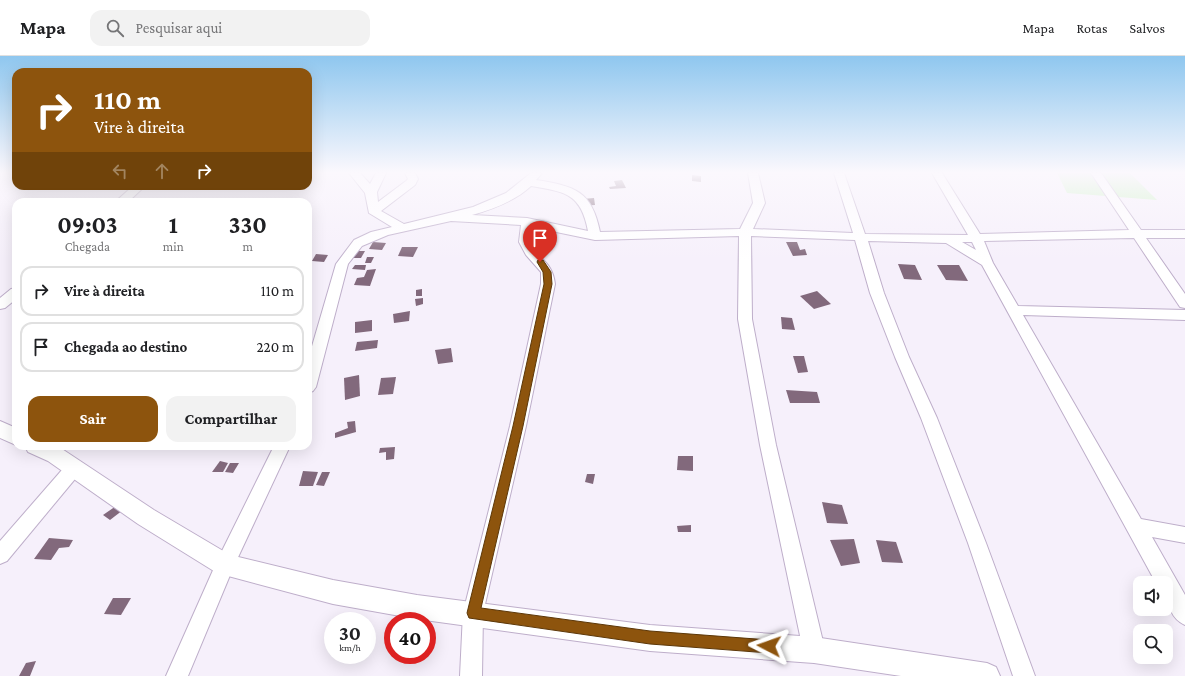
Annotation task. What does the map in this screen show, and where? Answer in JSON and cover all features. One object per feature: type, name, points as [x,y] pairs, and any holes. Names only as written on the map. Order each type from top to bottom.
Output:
[{"type":"street","points":[[372,202],[373,210],[402,228]]},
{"type":"street","points":[[373,210],[384,202]]},
{"type":"street","points":[[312,373],[342,264],[351,250],[359,242],[382,233],[450,217],[495,202]]},
{"type":"street","points":[[583,202],[588,209],[595,236]]},
{"type":"street","points":[[759,202],[745,232],[745,319],[768,445],[814,650]]},
{"type":"street","points":[[850,202],[859,237],[877,293],[902,357],[930,418],[977,543],[1024,676]]},
{"type":"street","points":[[955,202],[977,239],[987,262],[1185,615]]},
{"type":"street","points":[[1116,202],[1185,304]]},
{"type":"street","points":[[450,217],[527,222],[595,236],[793,232],[859,237],[977,239],[1185,234]]},
{"type":"street","points":[[471,676],[473,613],[518,426],[548,284],[547,272],[530,252],[525,242],[527,222]]},
{"type":"street","points":[[949,239],[987,262]]},
{"type":"street","points":[[0,305],[12,295]]},
{"type":"street","points":[[1014,310],[1185,315]]},
{"type":"street","points":[[0,429],[12,435]]},
{"type":"street","points":[[43,450],[74,468],[146,517],[225,565],[333,592],[417,607],[473,613],[650,638],[814,650],[909,670],[987,676]]},
{"type":"street","points":[[177,676],[225,565],[280,450]]},
{"type":"street","points":[[0,555],[74,468]]},
{"type":"street","points":[[1135,526],[1185,535]]},
{"type":"building","points":[[582,202],[595,202],[595,205],[581,206]]},
{"type":"building","points":[[373,242],[386,243],[382,250],[369,249]]},
{"type":"building","points":[[786,242],[797,242],[800,250],[805,249],[807,255],[793,256]]},
{"type":"building","points":[[402,247],[418,247],[413,257],[398,256]]},
{"type":"building","points":[[354,251],[365,251],[361,258],[349,258]]},
{"type":"building","points":[[316,254],[328,255],[324,262],[312,261]]},
{"type":"building","points":[[367,257],[374,257],[371,263],[365,263]]},
{"type":"building","points":[[898,264],[915,265],[922,280],[904,279]]},
{"type":"building","points":[[355,265],[366,265],[365,270],[352,269]]},
{"type":"building","points":[[937,265],[959,265],[968,281],[946,280]]},
{"type":"building","points":[[376,269],[370,286],[354,285],[357,278],[364,277],[367,270]]},
{"type":"building","points":[[422,289],[422,296],[416,296],[416,290]]},
{"type":"building","points":[[817,291],[831,304],[814,309],[800,296]]},
{"type":"building","points":[[423,298],[423,304],[416,306],[415,299]]},
{"type":"building","points":[[410,311],[409,321],[394,323],[393,314]]},
{"type":"building","points":[[781,317],[792,318],[795,330],[782,329]]},
{"type":"building","points":[[372,320],[372,331],[355,333],[355,322]]},
{"type":"building","points":[[378,340],[377,348],[355,351],[357,342]]},
{"type":"building","points":[[451,348],[453,362],[438,364],[435,350]]},
{"type":"building","points":[[793,356],[804,356],[808,372],[798,373]]},
{"type":"building","points":[[359,375],[360,396],[345,400],[344,378]]},
{"type":"building","points":[[396,377],[393,394],[378,395],[381,378]]},
{"type":"building","points":[[786,390],[817,392],[820,403],[790,403]]},
{"type":"building","points":[[355,421],[356,432],[335,438],[335,433],[348,428],[347,422]]},
{"type":"building","points":[[395,447],[394,459],[386,460],[386,452],[379,453],[380,448]]},
{"type":"building","points":[[678,456],[693,456],[693,471],[677,470]]},
{"type":"building","points":[[220,461],[228,463],[223,472],[212,472]]},
{"type":"building","points":[[230,463],[239,463],[233,473],[225,472]]},
{"type":"building","points":[[303,471],[318,472],[313,486],[299,486]]},
{"type":"building","points":[[322,472],[330,472],[324,486],[316,485]]},
{"type":"building","points":[[587,474],[595,474],[593,484],[585,482]]},
{"type":"building","points":[[822,502],[842,505],[848,524],[827,523]]},
{"type":"building","points":[[116,506],[123,510],[110,520],[103,515]]},
{"type":"building","points":[[691,525],[691,532],[678,532],[677,526]]},
{"type":"building","points":[[49,538],[73,540],[69,547],[59,548],[51,560],[34,559]]},
{"type":"building","points":[[854,539],[860,563],[841,566],[830,540]]},
{"type":"building","points":[[876,540],[896,542],[903,563],[882,562]]},
{"type":"building","points":[[113,598],[131,598],[121,615],[104,614]]},
{"type":"building","points":[[36,661],[30,676],[19,676],[26,663]]},
{"type":"route","points":[[540,262],[547,272],[548,284],[518,426],[473,613],[650,638],[769,646]]}]
